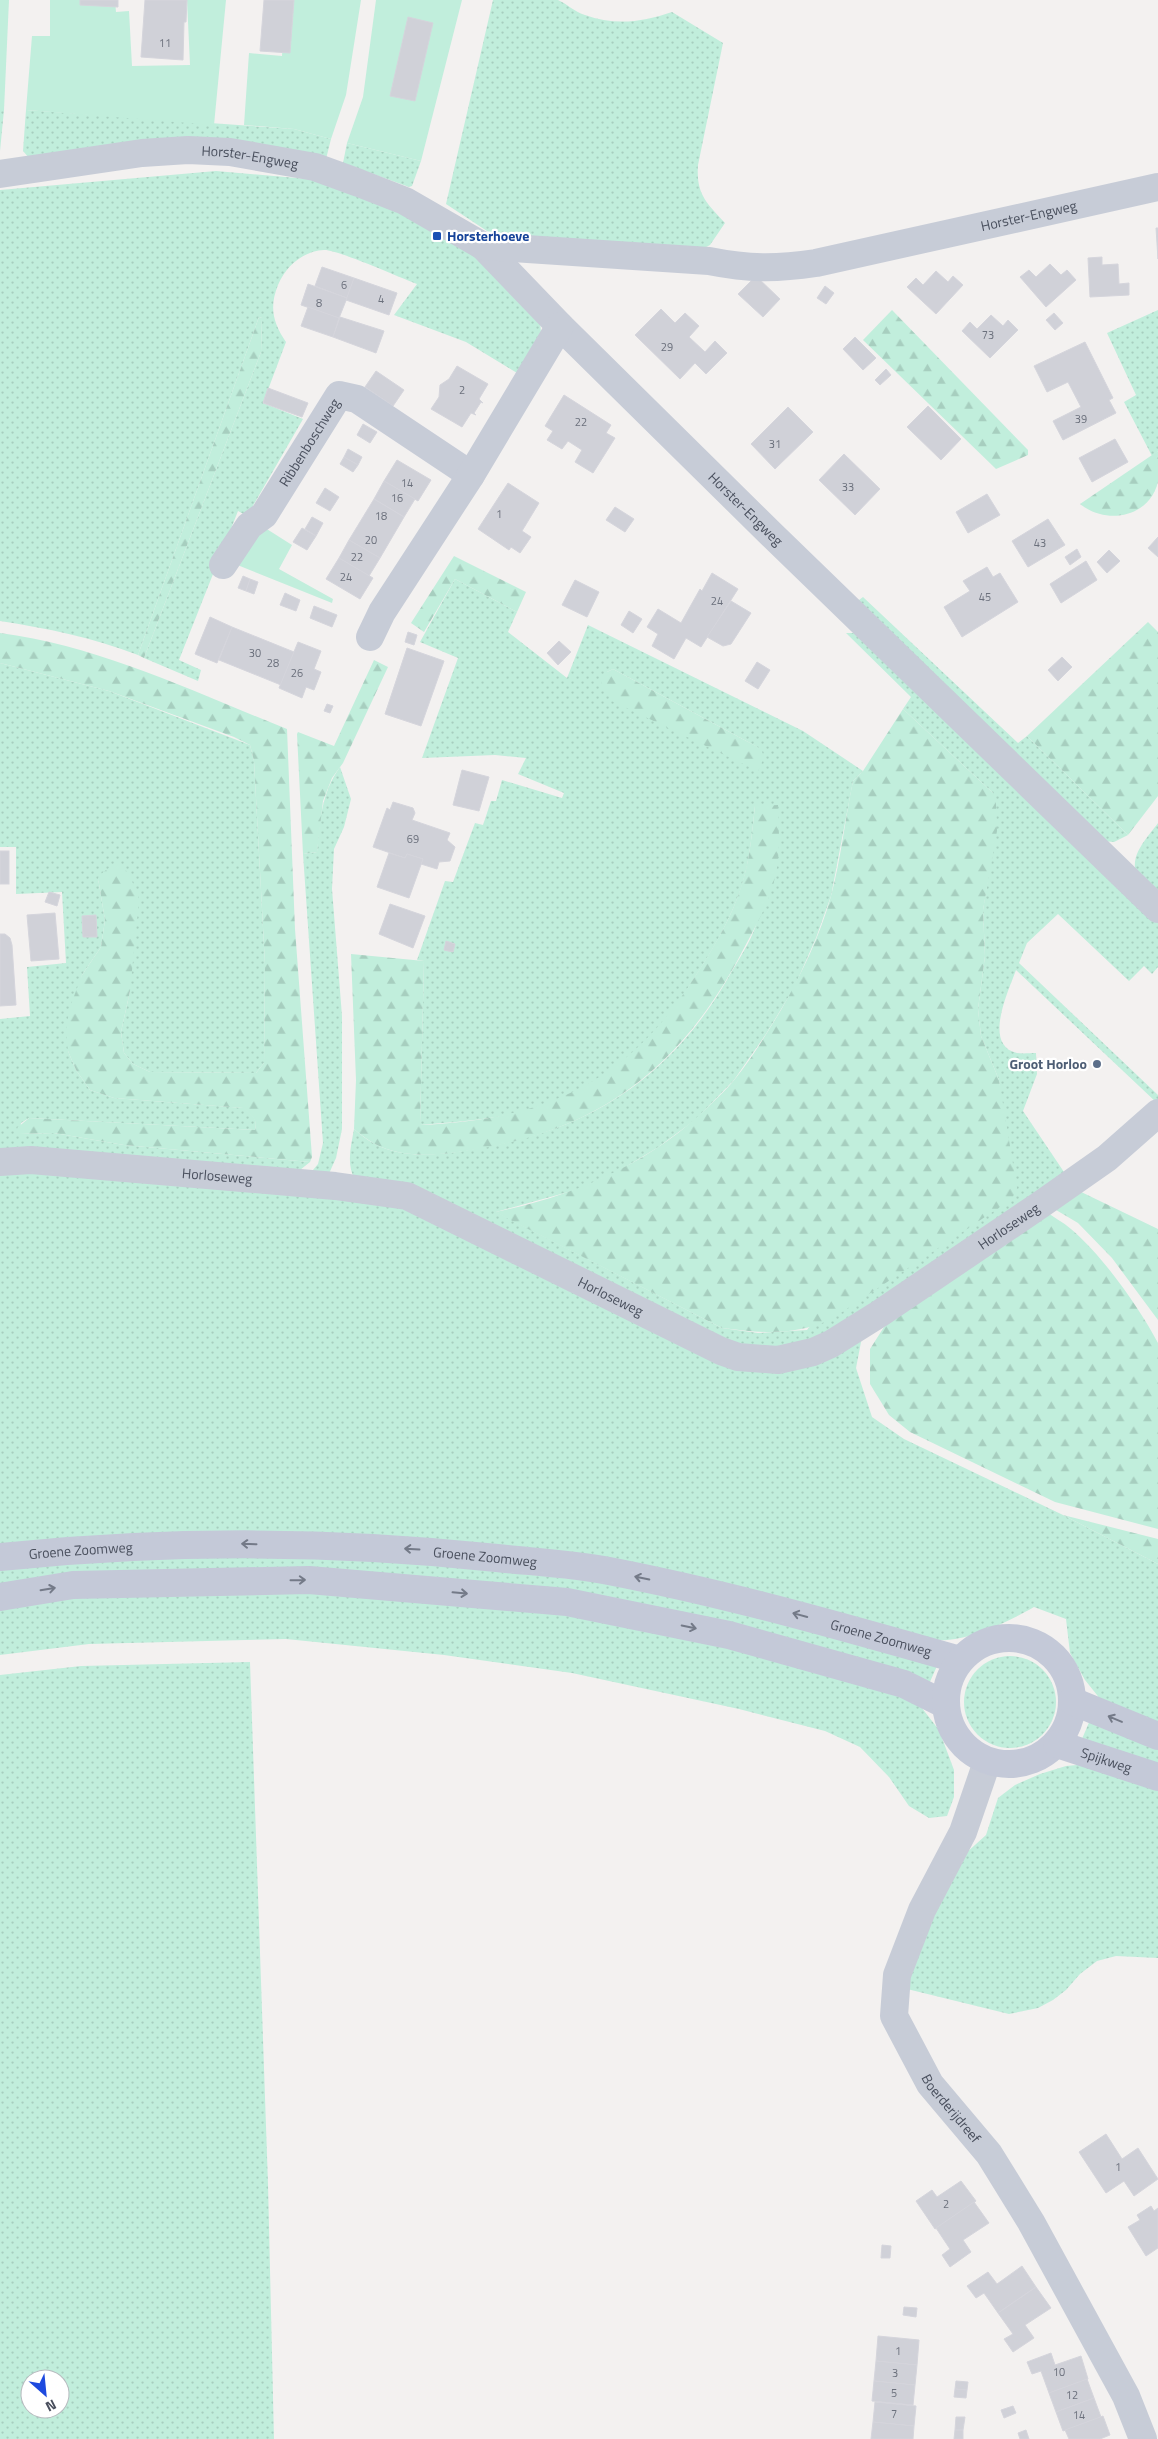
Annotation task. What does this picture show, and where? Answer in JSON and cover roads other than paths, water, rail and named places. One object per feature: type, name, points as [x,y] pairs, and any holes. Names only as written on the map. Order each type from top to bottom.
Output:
[{"type":"main road","name":"Groene Zoomweg","points":[[0,1557],[90,1548],[221,1543],[424,1550],[606,1571],[758,1604],[960,1660]]},
{"type":"main road","points":[[0,1597],[73,1585],[309,1580],[567,1602],[729,1635],[904,1684],[944,1704]]},
{"type":"main road","points":[[1011,1637],[1030,1641],[1047,1650],[1061,1664],[1070,1682],[1072,1701],[1069,1724],[1056,1744],[1036,1759],[1012,1765],[987,1762],[965,1748],[950,1728],[944,1704],[948,1680],[960,1660],[974,1648],[992,1640],[1011,1637]]},
{"type":"main road","points":[[1072,1701],[1158,1736]]},
{"type":"main road","name":"Spijkweg","points":[[1056,1744],[1158,1777]]},
{"type":"street","name":"Horster-Engweg","points":[[0,174],[142,153],[188,150],[230,152],[315,167],[359,183],[405,201],[484,246],[560,326],[1158,909]]},
{"type":"street","name":"Horster-Engweg","points":[[484,246],[709,262],[744,268],[781,268],[816,263],[1158,187]]},
{"type":"street","points":[[370,637],[382,612],[471,475],[560,326]]},
{"type":"street","name":"Ribbenboschweg","points":[[223,565],[249,526],[264,515],[340,394],[357,399],[471,475]]},
{"type":"street","name":"Horloseweg","points":[[0,1162],[31,1160],[336,1186],[407,1196],[720,1351],[738,1357],[778,1360],[813,1352],[879,1314],[1107,1158],[1158,1113]]},
{"type":"street","name":"Boerderijdreef","points":[[987,1762],[963,1832],[922,1910],[898,1975],[894,2016],[930,2084],[989,2154],[1031,2222],[1071,2291],[1126,2396],[1142,2439]]},
{"type":"place","name":"Horsterhoeve","points":[[437,236]]},
{"type":"place","name":"Groot Horloo","points":[[1097,1064]]}]
